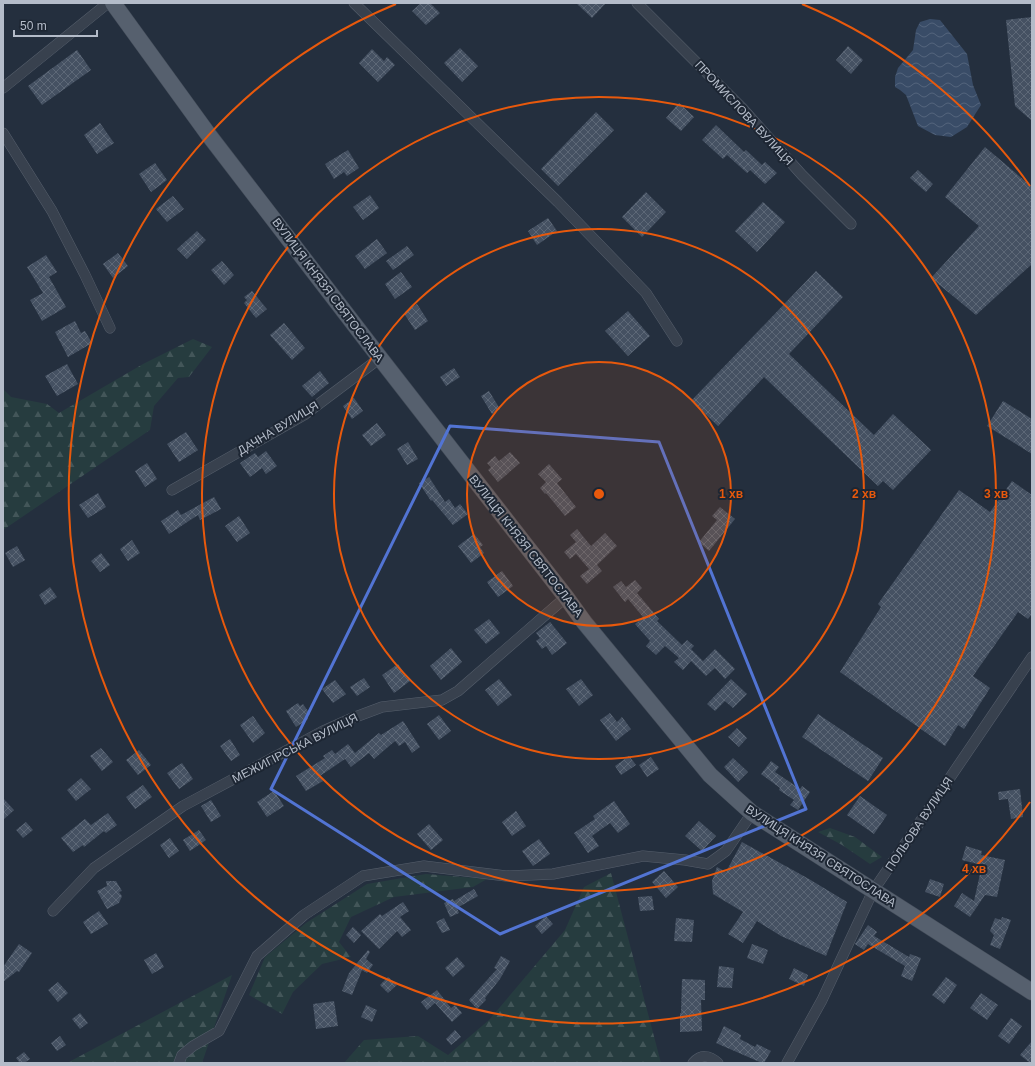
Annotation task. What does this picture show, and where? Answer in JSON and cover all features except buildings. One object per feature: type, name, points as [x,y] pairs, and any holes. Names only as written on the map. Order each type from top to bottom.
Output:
[{"type":"main road","name":"ВУЛИЦЯ КНЯЗЯ СВЯТОСЛАВА","points":[[113,3],[208,134],[584,622],[710,775],[752,813],[1032,992]]},
{"type":"street","points":[[3,88],[108,3]]},
{"type":"street","points":[[354,3],[558,202],[646,293],[677,341]]},
{"type":"street","name":"ПРОМИСЛОВА ВУЛИЦЯ","points":[[637,3],[743,109],[802,175],[851,224]]},
{"type":"street","points":[[3,133],[52,211],[110,328]]},
{"type":"street","name":"ДАЧНА ВУЛИЦЯ","points":[[172,490],[304,415],[380,358]]},
{"type":"street","name":"МЕЖИГІРСЬКА ВУЛИЦЯ","points":[[53,911],[94,868],[183,806],[323,731],[350,719],[382,707],[442,700],[458,691],[566,597]]},
{"type":"street","name":"ПОЛЬОВА ВУЛИЦЯ","points":[[787,1063],[822,1000],[873,891],[1032,657]]},
{"type":"street","points":[[178,1063],[182,1055],[193,1046],[219,1031],[256,956],[304,915],[363,876],[424,866],[506,876],[552,874],[643,856],[708,864],[726,851],[752,813]]},
{"type":"street","points":[[692,1063],[698,1057],[704,1056],[713,1058],[718,1063]]},
{"type":"highlighted area","points":[[450,426],[659,442],[806,809],[500,934],[271,789]]},
{"type":"green space","points":[[193,339],[212,347],[189,377],[178,378],[154,406],[150,430],[3,530],[3,389],[11,397],[47,404],[59,413],[143,364]]},
{"type":"green space","points":[[830,828],[855,837],[882,857],[870,864],[842,845],[818,832]]},
{"type":"green space","points":[[611,873],[661,1063],[344,1063],[364,1040],[418,1036],[448,1055],[489,1020],[565,930],[584,887]]},
{"type":"green space","points":[[426,874],[487,879],[473,887],[394,897],[351,917],[339,942],[351,957],[322,964],[293,992],[282,1014],[249,995],[265,957],[306,923],[367,884]]},
{"type":"green space","points":[[232,975],[202,1063],[67,1063]]},
{"type":"water","points":[[930,19],[940,20],[967,54],[973,85],[981,105],[967,127],[951,137],[935,135],[918,126],[906,95],[895,87],[895,77],[898,68],[913,50],[916,30],[920,22]]}]
